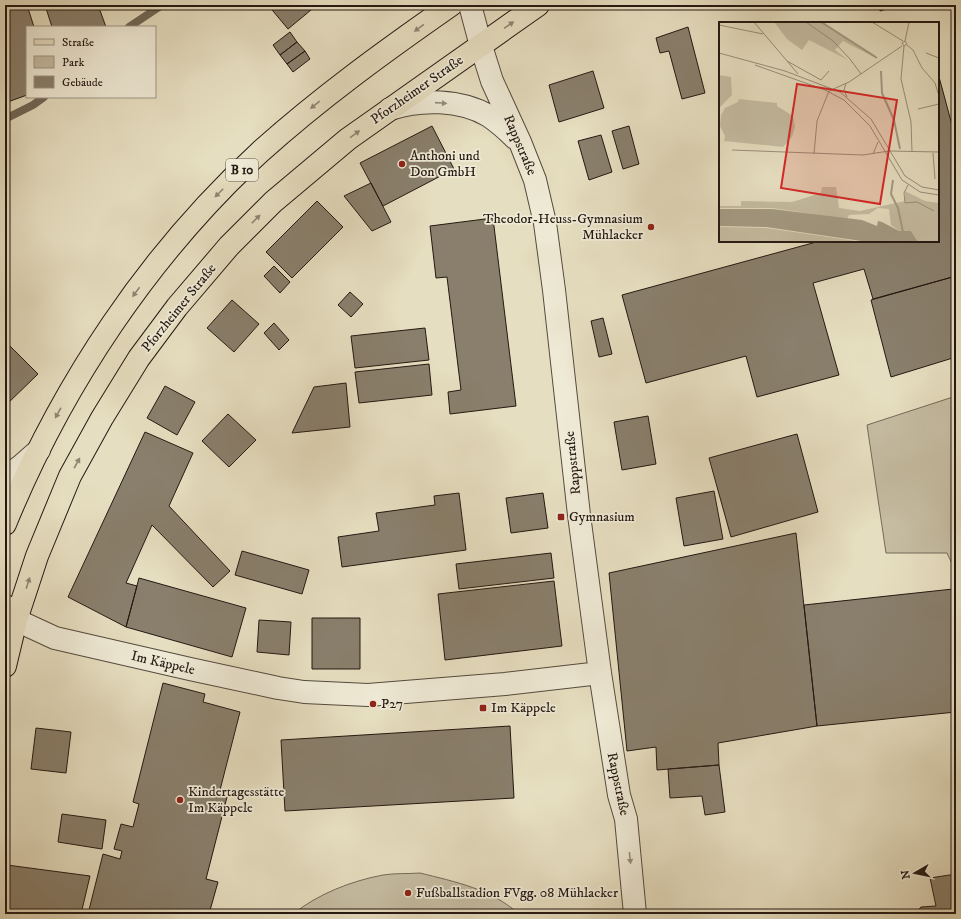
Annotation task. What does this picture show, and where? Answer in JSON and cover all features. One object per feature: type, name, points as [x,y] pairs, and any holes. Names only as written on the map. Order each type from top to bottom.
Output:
[{"type":"main road","name":"B 10","points":[[5,524],[39,450],[77,379],[117,318],[173,243],[259,153],[298,119],[358,71],[451,5]]},
{"type":"main road","name":"Pforzheimer Straße","points":[[5,666],[11,613],[70,476],[102,418],[139,358],[177,307],[219,258],[273,202],[348,138],[538,5]]},
{"type":"street","points":[[470,5],[480,46]]},
{"type":"street","name":"Rappstraße","points":[[480,46],[492,81],[520,142],[535,180],[545,223],[555,296],[579,515],[600,673],[619,795],[626,819],[635,914]]},
{"type":"street","points":[[389,110],[406,104],[420,102],[451,104],[471,109],[488,116],[520,142]]},
{"type":"street","points":[[5,478],[39,450]]},
{"type":"street","name":"Im Käppele","points":[[11,613],[55,638],[205,673],[304,692],[368,695],[505,684],[600,673]]},
{"type":"green space","points":[[956,396],[956,572],[947,553],[886,553],[867,425]]},
{"type":"green space","name":"Fußballstadion FVgg. 08 Mühlacker","points":[[420,873],[460,883],[485,892],[508,905],[519,914],[293,914],[324,894],[359,881],[388,874]]},
{"type":"building","points":[[5,5],[27,5],[34,26],[26,26],[26,95],[5,103]]},
{"type":"building","points":[[45,5],[98,5],[106,26],[52,26]]},
{"type":"building","points":[[268,5],[317,5],[288,29]]},
{"type":"building","points":[[879,5],[900,5],[880,11]]},
{"type":"building","points":[[688,27],[705,93],[682,99],[669,51],[660,53],[656,38]]},
{"type":"building","points":[[290,32],[297,42],[280,55],[273,45]]},
{"type":"building","points":[[297,42],[305,51],[287,64],[280,55]]},
{"type":"building","points":[[305,51],[310,59],[293,72],[287,64]]},
{"type":"building","points":[[593,71],[604,108],[559,122],[549,85]]},
{"type":"building","points":[[939,77],[956,140],[956,276],[873,299],[864,269],[813,283],[839,375],[757,397],[746,356],[646,383],[622,295],[816,242],[939,242]]},
{"type":"building","points":[[432,126],[454,169],[383,206],[360,163]]},
{"type":"building","points":[[629,126],[639,164],[623,169],[612,131]]},
{"type":"building","points":[[601,135],[612,172],[589,180],[578,141]]},
{"type":"building","points":[[371,183],[391,222],[372,231],[344,196]]},
{"type":"building","points":[[317,201],[343,227],[292,278],[266,252]]},
{"type":"building","points":[[493,218],[516,406],[450,414],[448,392],[461,390],[447,277],[436,278],[430,226]]},
{"type":"building","points":[[274,266],[290,282],[280,293],[264,276]]},
{"type":"building","points":[[956,276],[956,357],[891,377],[871,300]]},
{"type":"building","points":[[350,292],[363,304],[351,317],[338,305]]},
{"type":"building","points":[[232,300],[259,324],[234,352],[207,328]]},
{"type":"building","points":[[603,318],[612,354],[599,357],[591,321]]},
{"type":"building","points":[[274,323],[289,340],[279,350],[264,333]]},
{"type":"building","points":[[425,328],[429,360],[355,368],[351,336]]},
{"type":"building","points":[[5,341],[38,374],[5,406]]},
{"type":"building","points":[[429,364],[432,395],[359,403],[355,372]]},
{"type":"building","points":[[346,383],[350,427],[292,433],[314,387]]},
{"type":"building","points":[[165,386],[195,402],[177,435],[147,418]]},
{"type":"building","points":[[228,414],[256,440],[229,467],[202,441]]},
{"type":"building","points":[[648,416],[656,464],[622,470],[614,422]]},
{"type":"building","points":[[145,432],[193,453],[169,506],[230,571],[213,587],[152,525],[126,583],[137,586],[126,627],[68,597]]},
{"type":"building","points":[[797,434],[818,512],[731,537],[709,458]]},
{"type":"building","points":[[714,491],[723,539],[684,546],[676,498]]},
{"type":"building","points":[[459,493],[466,550],[342,567],[338,537],[379,531],[376,513],[435,505],[434,496]]},
{"type":"building","points":[[543,493],[548,528],[511,533],[506,498]]},
{"type":"building","points":[[796,533],[817,726],[718,743],[719,765],[657,770],[656,747],[627,751],[609,573]]},
{"type":"building","points":[[242,551],[309,570],[302,594],[235,575]]},
{"type":"building","points":[[551,553],[554,578],[459,589],[456,564]]},
{"type":"building","points":[[139,578],[246,608],[232,657],[126,627]]},
{"type":"building","points":[[554,581],[562,646],[445,660],[438,594]]},
{"type":"building","points":[[953,589],[956,616],[956,712],[817,726],[804,605]]},
{"type":"building","points":[[312,618],[360,618],[360,669],[312,669]]},
{"type":"building","points":[[259,620],[291,622],[289,655],[257,652]]},
{"type":"building","name":"Kindertagesstätte Im Käppele","points":[[163,683],[205,694],[203,702],[240,712],[219,794],[227,797],[206,879],[218,882],[209,914],[88,914],[103,854],[120,859],[122,851],[114,849],[121,824],[133,827],[139,804],[133,802]]},
{"type":"building","points":[[510,726],[514,798],[285,811],[281,740]]},
{"type":"building","points":[[36,728],[71,732],[66,773],[31,769]]},
{"type":"building","points":[[719,765],[725,812],[705,815],[702,796],[670,798],[668,769]]},
{"type":"building","points":[[62,814],[106,820],[102,849],[58,842]]},
{"type":"building","points":[[7,865],[90,876],[81,914],[5,914],[5,879]]},
{"type":"building","points":[[956,874],[956,914],[914,914],[921,907],[936,906],[930,878]]},
{"type":"waterway","points":[[130,26],[162,5]]},
{"type":"waterway","points":[[5,119],[33,105],[43,98]]},
{"type":"place","name":"Anthoni und Don GmbH","points":[[402,164]]},
{"type":"place","name":"Theodor-Heuss-Gymnasium Mühlacker","points":[[651,227]]},
{"type":"place","name":"Gymnasium","points":[[561,517]]},
{"type":"place","name":"P27","points":[[373,704]]},
{"type":"place","name":"Im Käppele","points":[[483,708]]},
{"type":"place","name":"Kindertagesstätte Im Käppele","points":[[180,800]]},
{"type":"place","name":"Fußballstadion FVgg. 08 Mühlacker","points":[[408,893]]}]
